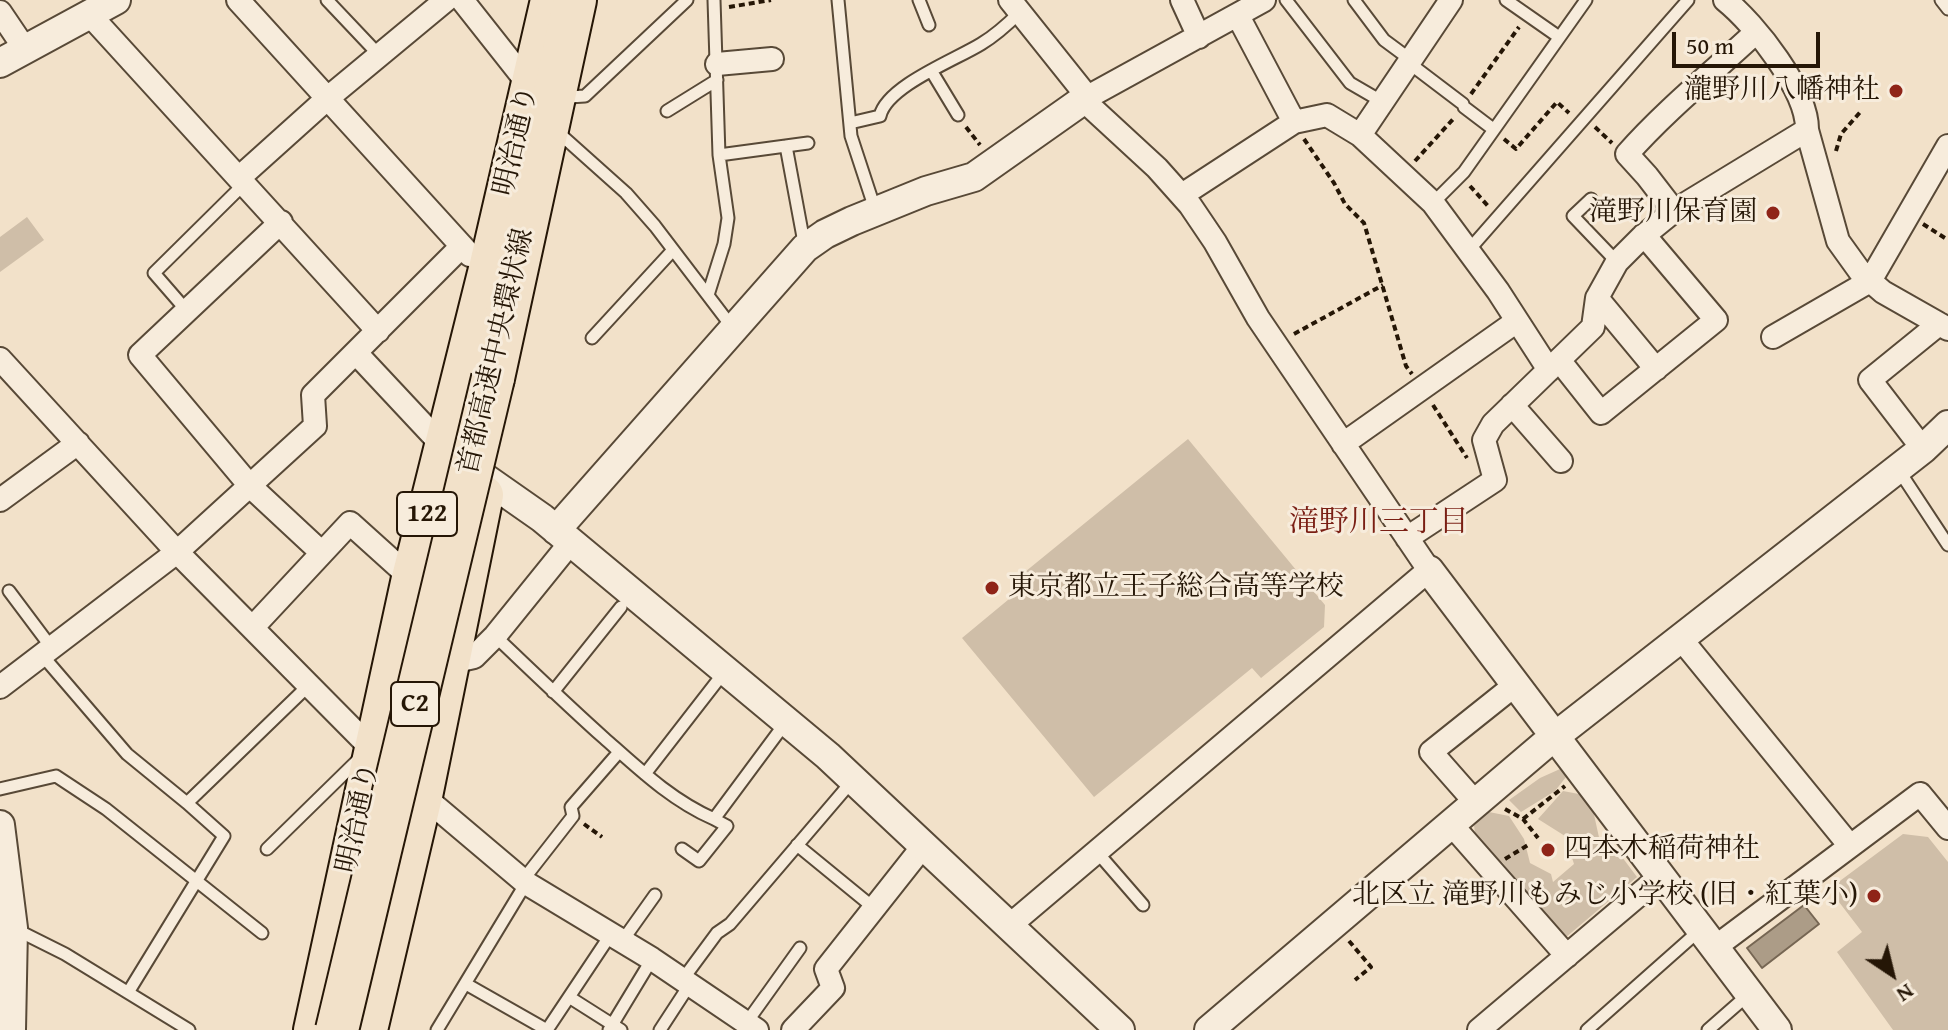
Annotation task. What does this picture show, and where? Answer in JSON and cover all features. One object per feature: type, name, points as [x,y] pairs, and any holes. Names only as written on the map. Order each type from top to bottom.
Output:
[{"type":"highway","name":"明治通り","points":[[313,1030],[411,578],[443,446],[475,260],[530,86],[550,0]]},
{"type":"highway","name":"首都高速中央環状線","points":[[488,376],[573,0]]},
{"type":"highway","name":"首都高速中央環状線","points":[[337,1030],[493,378],[573,0]]},
{"type":"highway","name":"明治通り","points":[[368,1030],[452,662],[521,302],[591,0]]},
{"type":"street","points":[[0,63],[116,0]]},
{"type":"street","points":[[0,687],[177,552],[315,426],[313,395],[378,331],[475,260],[238,0]]},
{"type":"street","points":[[242,180],[329,97],[446,0]]},
{"type":"street","points":[[462,0],[530,86]]},
{"type":"street","points":[[1182,0],[1199,37]]},
{"type":"street","points":[[452,662],[474,657],[495,636],[564,536],[732,328],[805,248],[825,234],[926,191],[974,177],[1086,98],[1199,37],[1234,8],[1264,0]]},
{"type":"street","points":[[1360,135],[1451,0]]},
{"type":"street","points":[[1015,6],[1093,109],[1182,195],[1209,232],[1276,345],[1429,570],[1777,1030]]},
{"type":"street","points":[[1738,7],[1755,33],[1776,56],[1808,118],[1807,130],[1838,241],[1870,281],[1883,292],[1944,326],[1870,380],[1923,449]]},
{"type":"street","points":[[1234,8],[1294,122]]},
{"type":"street","points":[[0,12],[25,49]]},
{"type":"street","points":[[89,14],[378,331]]},
{"type":"street","points":[[1674,211],[1627,154],[1659,118],[1688,96],[1755,33]]},
{"type":"street","points":[[717,72],[772,59]]},
{"type":"street","points":[[1182,195],[1294,122],[1327,115],[1360,135],[1433,203],[1517,321],[1601,413],[1716,320],[1644,235]]},
{"type":"street","points":[[1407,538],[1495,480],[1484,440],[1493,424],[1593,327],[1597,298],[1617,262],[1674,211],[1807,130]]},
{"type":"street","points":[[1773,337],[1870,281],[1948,146]]},
{"type":"street","points":[[281,222],[140,355],[250,486],[322,553]]},
{"type":"street","points":[[1597,298],[1656,369]]},
{"type":"street","points":[[1343,444],[1517,321]]},
{"type":"street","points":[[356,353],[443,446],[564,536],[787,722],[853,779],[1120,1030]]},
{"type":"street","points":[[0,359],[177,552],[374,751]]},
{"type":"street","points":[[1512,405],[1561,461]]},
{"type":"street","points":[[1209,1030],[1450,823],[1486,803],[1555,737],[1923,449],[1948,425]]},
{"type":"street","points":[[0,500],[78,443]]},
{"type":"street","points":[[253,627],[350,523],[411,578]]},
{"type":"street","points":[[1009,926],[1429,570]]},
{"type":"street","points":[[1681,639],[1850,846]]},
{"type":"street","points":[[1486,803],[1431,752],[1515,685]]},
{"type":"street","points":[[1708,940],[1850,846],[1920,794],[1948,828]]},
{"type":"street","points":[[423,796],[525,882],[652,959],[752,1026]]},
{"type":"street","points":[[1450,823],[1567,956]]},
{"type":"street","points":[[0,825],[11,1030]]},
{"type":"street","points":[[793,1030],[833,988],[826,969],[924,845]]},
{"type":"street","points":[[1479,1030],[1661,876]]},
{"type":"lane","points":[[327,0],[379,55]]},
{"type":"lane","points":[[569,97],[585,96],[687,0]]},
{"type":"lane","points":[[838,0],[851,136],[876,213]]},
{"type":"lane","points":[[919,0],[929,25]]},
{"type":"lane","points":[[1286,0],[1350,83],[1381,101]]},
{"type":"lane","points":[[1354,0],[1384,40],[1493,129]]},
{"type":"lane","points":[[1506,0],[1559,37]]},
{"type":"lane","points":[[1433,203],[1464,172],[1586,0]]},
{"type":"lane","points":[[1468,251],[1688,0]]},
{"type":"lane","points":[[1941,0],[1948,9]]},
{"type":"lane","points":[[708,295],[724,244],[728,218],[719,155],[714,4]]},
{"type":"lane","points":[[850,123],[880,116],[882,106],[889,99],[998,33],[1015,6]]},
{"type":"lane","points":[[667,111],[717,72]]},
{"type":"lane","points":[[932,72],[958,115]]},
{"type":"lane","points":[[560,134],[626,193],[732,328]]},
{"type":"lane","points":[[719,155],[808,143]]},
{"type":"lane","points":[[786,146],[805,248]]},
{"type":"lane","points":[[187,311],[154,273],[242,180]]},
{"type":"lane","points":[[1591,199],[1573,216],[1617,262]]},
{"type":"lane","points":[[592,338],[673,250]]},
{"type":"lane","points":[[1898,468],[1948,545]]},
{"type":"lane","points":[[9,591],[47,651],[127,754],[224,836],[129,991]]},
{"type":"lane","points":[[553,692],[621,607]]},
{"type":"lane","points":[[495,636],[645,774],[687,807],[727,826],[699,861],[682,849]]},
{"type":"lane","points":[[645,774],[725,671]]},
{"type":"lane","points":[[187,803],[309,685]]},
{"type":"lane","points":[[714,819],[787,722]]},
{"type":"lane","points":[[267,849],[361,756],[374,751]]},
{"type":"lane","points":[[437,1030],[525,882],[573,816],[571,807],[619,752]]},
{"type":"lane","points":[[0,789],[56,776],[106,809],[262,933]]},
{"type":"lane","points":[[660,1030],[717,933],[730,924],[853,779]]},
{"type":"lane","points":[[797,845],[874,908]]},
{"type":"lane","points":[[1097,852],[1143,905]]},
{"type":"lane","points":[[466,984],[547,1030],[569,997],[655,895]]},
{"type":"lane","points":[[6,929],[65,954],[189,1030]]},
{"type":"lane","points":[[1587,1030],[1692,937],[1708,940]]},
{"type":"lane","points":[[752,1026],[800,948]]},
{"type":"lane","points":[[569,997],[614,1028],[652,959]]},
{"type":"lane","points":[[1708,1030],[1750,994]]},
{"type":"path","points":[[714,4],[771,0]]},
{"type":"path","points":[[1493,129],[1516,149],[1557,102],[1627,154]]},
{"type":"path","points":[[1837,141],[1862,110]]},
{"type":"path","points":[[958,115],[993,164]]},
{"type":"path","points":[[1294,122],[1345,204],[1364,223],[1406,366],[1485,487]]},
{"type":"path","points":[[1455,181],[1464,181],[1481,196],[1496,218]]},
{"type":"path","points":[[1909,215],[1948,240]]},
{"type":"path","points":[[1276,345],[1383,285]]},
{"type":"path","points":[[1523,819],[1550,797]]},
{"type":"path","points":[[1486,803],[1523,819],[1538,838]]},
{"type":"path","points":[[573,816],[602,837]]},
{"type":"path","points":[[1527,836],[1533,832]]},
{"type":"path","points":[[1343,933],[1371,967],[1355,980]]},
{"type":"shaded area","points":[[27,217],[44,240],[0,272],[0,237]]},
{"type":"shaded area","points":[[1188,439],[1325,605],[1324,627],[1261,678],[1252,668],[1094,797],[962,638],[1026,585],[1020,576]]},
{"type":"shaded area","points":[[1560,769],[1566,777],[1555,791],[1521,812],[1509,800],[1540,778]]},
{"type":"shaded area","points":[[1563,791],[1584,795],[1593,810],[1600,842],[1607,837],[1637,877],[1565,938],[1529,903],[1503,863],[1476,842],[1474,825],[1489,812],[1509,816],[1524,839],[1530,863],[1551,874],[1553,882],[1574,864],[1565,836],[1538,819]]},
{"type":"shaded area","points":[[1903,834],[1928,837],[1948,862],[1948,1030],[1893,1030],[1837,952],[1862,932],[1829,889]]},
{"type":"shaded area","points":[[1804,905],[1819,924],[1762,968],[1747,948]]},
{"type":"place","name":"瀧野川八幡神社","points":[[1896,91]]},
{"type":"place","name":"滝野川保育園","points":[[1773,213]]},
{"type":"place","name":"東京都立王子総合高等学校","points":[[992,588]]},
{"type":"place","name":"四本木稲荷神社","points":[[1548,850]]},
{"type":"place","name":"北区立 滝野川もみじ小学校 (旧・紅葉小)","points":[[1874,896]]},
{"type":"district","name":"滝野川三丁目","points":[[1379,523]]}]
